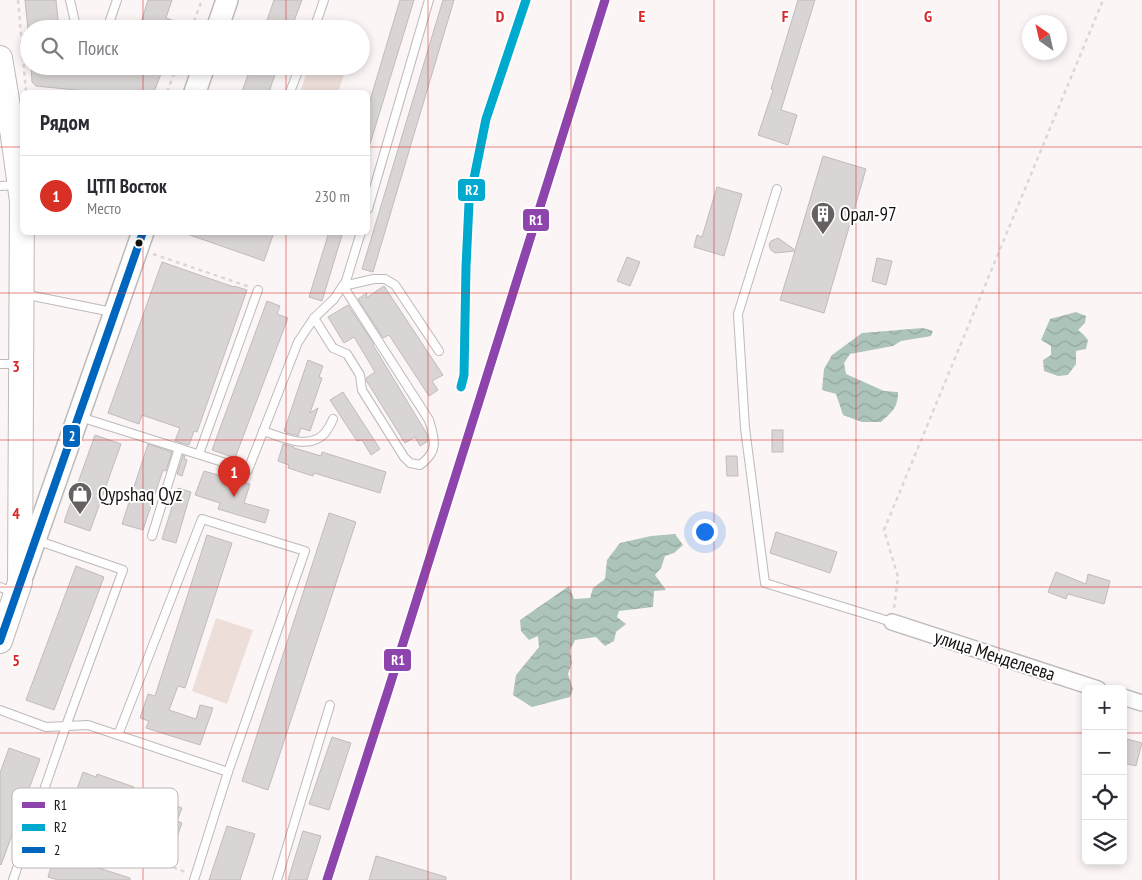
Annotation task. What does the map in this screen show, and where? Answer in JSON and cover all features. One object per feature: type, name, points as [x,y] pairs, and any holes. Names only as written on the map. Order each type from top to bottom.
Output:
[{"type":"main road","points":[[220,20],[227,0]]},
{"type":"main road","points":[[0,58],[18,137],[16,193],[21,293],[10,364],[12,588]]},
{"type":"main road","points":[[195,90],[201,75]]},
{"type":"main road","points":[[0,641],[12,588],[35,540],[141,240]]},
{"type":"street","name":"улица Менделеева","points":[[892,622],[1086,685]]},
{"type":"street","points":[[1127,698],[1142,703]]},
{"type":"lane","points":[[70,0],[74,20]]},
{"type":"lane","points":[[110,20],[117,0]]},
{"type":"lane","points":[[317,20],[324,0]]},
{"type":"lane","points":[[370,202],[429,0]]},
{"type":"lane","points":[[291,90],[297,75]]},
{"type":"lane","points":[[777,189],[738,314],[745,428],[765,582],[892,622]]},
{"type":"lane","points":[[78,417],[248,470],[298,342],[314,318],[334,298],[346,281],[360,235]]},
{"type":"lane","points":[[343,286],[374,279],[385,279],[395,285],[439,352]]},
{"type":"lane","points":[[314,318],[333,348],[347,354],[360,375],[362,390],[404,457],[410,463],[420,465],[428,459],[433,451],[435,438],[429,420],[343,286]]},
{"type":"lane","points":[[198,454],[258,290]]},
{"type":"lane","points":[[21,293],[115,312]]},
{"type":"lane","points":[[263,431],[301,443],[314,441],[324,434],[334,419]]},
{"type":"lane","points":[[152,536],[179,448]]},
{"type":"lane","points":[[118,735],[202,519],[305,551],[228,772],[194,878]]},
{"type":"lane","points":[[35,540],[122,570],[45,788]]},
{"type":"lane","points":[[277,880],[330,705]]},
{"type":"lane","points":[[0,710],[46,727],[88,725],[228,772]]},
{"type":"lane","points":[[13,880],[17,868]]},
{"type":"path","points":[[18,0],[20,23]]},
{"type":"path","points":[[194,20],[202,0]]},
{"type":"path","points":[[892,622],[898,577],[884,530],[1103,0]]},
{"type":"path","points":[[25,75],[26,90]]},
{"type":"path","points":[[168,90],[174,75]]},
{"type":"path","points":[[141,240],[258,290]]},
{"type":"path","points":[[172,868],[194,878]]},
{"type":"shaded area","points":[[306,75],[344,75],[339,90],[301,90]]},
{"type":"shaded area","points":[[216,618],[253,630],[227,704],[192,691]]},
{"type":"water","points":[[1076,312],[1086,316],[1085,323],[1078,330],[1088,340],[1086,349],[1076,351],[1076,364],[1068,375],[1058,376],[1044,371],[1043,360],[1051,355],[1051,346],[1041,340],[1050,319]]},
{"type":"water","points":[[923,328],[933,331],[931,336],[901,341],[893,346],[850,354],[844,363],[846,374],[884,391],[898,392],[894,409],[881,422],[862,422],[843,415],[836,394],[822,390],[824,369],[832,355],[862,333]]},
{"type":"water","points":[[675,534],[683,545],[674,553],[665,556],[661,568],[655,575],[666,590],[654,591],[653,607],[619,611],[617,617],[626,624],[616,632],[614,641],[605,646],[596,637],[575,640],[570,650],[572,663],[568,674],[573,689],[570,697],[532,707],[513,695],[516,675],[539,647],[538,636],[529,640],[521,631],[520,620],[569,586],[574,599],[590,598],[593,588],[605,579],[607,560],[620,543],[651,536]]},
{"type":"building","points":[[25,0],[56,0],[58,20],[27,20]]},
{"type":"building","points":[[148,0],[172,0],[166,18],[172,20],[142,20]]},
{"type":"building","points":[[274,0],[302,0],[294,20],[267,20]]},
{"type":"building","points":[[400,0],[414,0],[370,144],[370,100]]},
{"type":"building","points":[[443,0],[454,0],[373,272],[362,269]]},
{"type":"building","points":[[798,0],[815,0],[781,110],[797,115],[788,145],[758,135],[773,90],[771,89]]},
{"type":"building","points":[[32,75],[161,75],[155,90],[76,90],[36,86],[32,82]]},
{"type":"building","points":[[248,75],[275,75],[270,90],[243,90]]},
{"type":"building","name":"Орал-97","points":[[823,156],[866,169],[824,313],[780,300],[795,251],[775,253],[769,245],[771,241],[778,238],[795,250]]},
{"type":"building","points":[[717,187],[742,194],[724,256],[694,247],[697,235],[702,237]]},
{"type":"building","points":[[190,235],[273,235],[264,261]]},
{"type":"building","points":[[328,235],[342,235],[322,301],[309,297]]},
{"type":"building","points":[[627,257],[640,262],[630,286],[617,281]]},
{"type":"building","points":[[877,258],[892,261],[886,285],[872,281]]},
{"type":"building","points":[[162,262],[247,290],[197,432],[194,431],[189,445],[175,441],[180,428],[142,415],[139,424],[108,413]]},
{"type":"building","points":[[384,286],[443,375],[432,381],[438,390],[429,396],[389,335],[383,338],[358,299],[367,293],[366,298]]},
{"type":"building","points":[[267,301],[280,306],[277,314],[288,318],[235,458],[212,450]]},
{"type":"building","points":[[348,305],[374,344],[427,434],[428,441],[420,446],[415,437],[405,443],[366,380],[375,372],[354,337],[344,343],[328,317]]},
{"type":"building","points":[[308,360],[323,366],[319,377],[322,378],[310,413],[318,408],[310,431],[301,428],[298,436],[284,431]]},
{"type":"building","points":[[343,392],[380,449],[371,455],[362,440],[357,441],[330,400]]},
{"type":"building","points":[[772,430],[783,430],[783,452],[772,452]]},
{"type":"building","points":[[95,435],[121,444],[90,531],[64,522]]},
{"type":"building","points":[[148,444],[172,452],[166,471],[163,470],[143,530],[122,524]]},
{"type":"building","points":[[283,444],[321,456],[322,452],[386,472],[380,493],[314,473],[313,476],[288,468],[289,465],[278,461]]},
{"type":"building","points":[[183,455],[185,456],[184,459],[187,460],[182,476],[177,474]]},
{"type":"building","points":[[726,456],[737,456],[738,476],[727,476]]},
{"type":"building","points":[[204,471],[250,484],[244,503],[269,510],[265,523],[218,509],[220,503],[195,495]]},
{"type":"building","points":[[178,488],[191,492],[176,543],[162,539]]},
{"type":"building","points":[[329,513],[356,522],[268,790],[242,781]]},
{"type":"building","points":[[776,532],[837,552],[830,573],[770,553]]},
{"type":"building","points":[[207,535],[232,543],[185,688],[178,686],[169,710],[196,719],[200,705],[213,708],[200,745],[146,728],[149,721],[140,718],[148,694],[155,696]]},
{"type":"building","points":[[76,566],[104,577],[54,710],[26,700]]},
{"type":"building","points":[[1056,572],[1086,584],[1088,574],[1110,581],[1104,604],[1068,594],[1066,599],[1048,592]]},
{"type":"building","points":[[332,737],[351,743],[329,810],[309,804]]},
{"type":"building","points":[[1127,739],[1142,743],[1136,766],[1127,764]]},
{"type":"building","points":[[9,748],[40,759],[29,788],[12,788],[12,835],[1,865],[0,864],[0,773]]},
{"type":"building","points":[[83,772],[96,777],[97,774],[134,787],[134,788],[77,788]]},
{"type":"building","points":[[178,806],[182,808],[178,818]]},
{"type":"building","points":[[178,821],[182,823],[178,834]]},
{"type":"building","points":[[227,826],[255,834],[240,880],[209,880]]},
{"type":"building","points":[[303,831],[321,836],[307,880],[288,880]]},
{"type":"building","points":[[376,856],[446,877],[446,880],[369,880]]},
{"type":"building","points":[[51,868],[99,868],[130,878],[130,880],[58,880],[48,877]]},
{"type":"transit line","name":"R2","points":[[461,387],[464,375],[469,203],[486,119],[526,0]]},
{"type":"transit line","name":"R1","points":[[327,880],[605,0]]},
{"type":"transit line","name":"2","points":[[0,641],[142,235]]},
{"type":"place","name":"Орал-97","points":[[823,235]]},
{"type":"place","name":"ЦТП Восток","points":[[234,497]]},
{"type":"place","name":"Qypshaq Qyz","points":[[80,515]]}]
